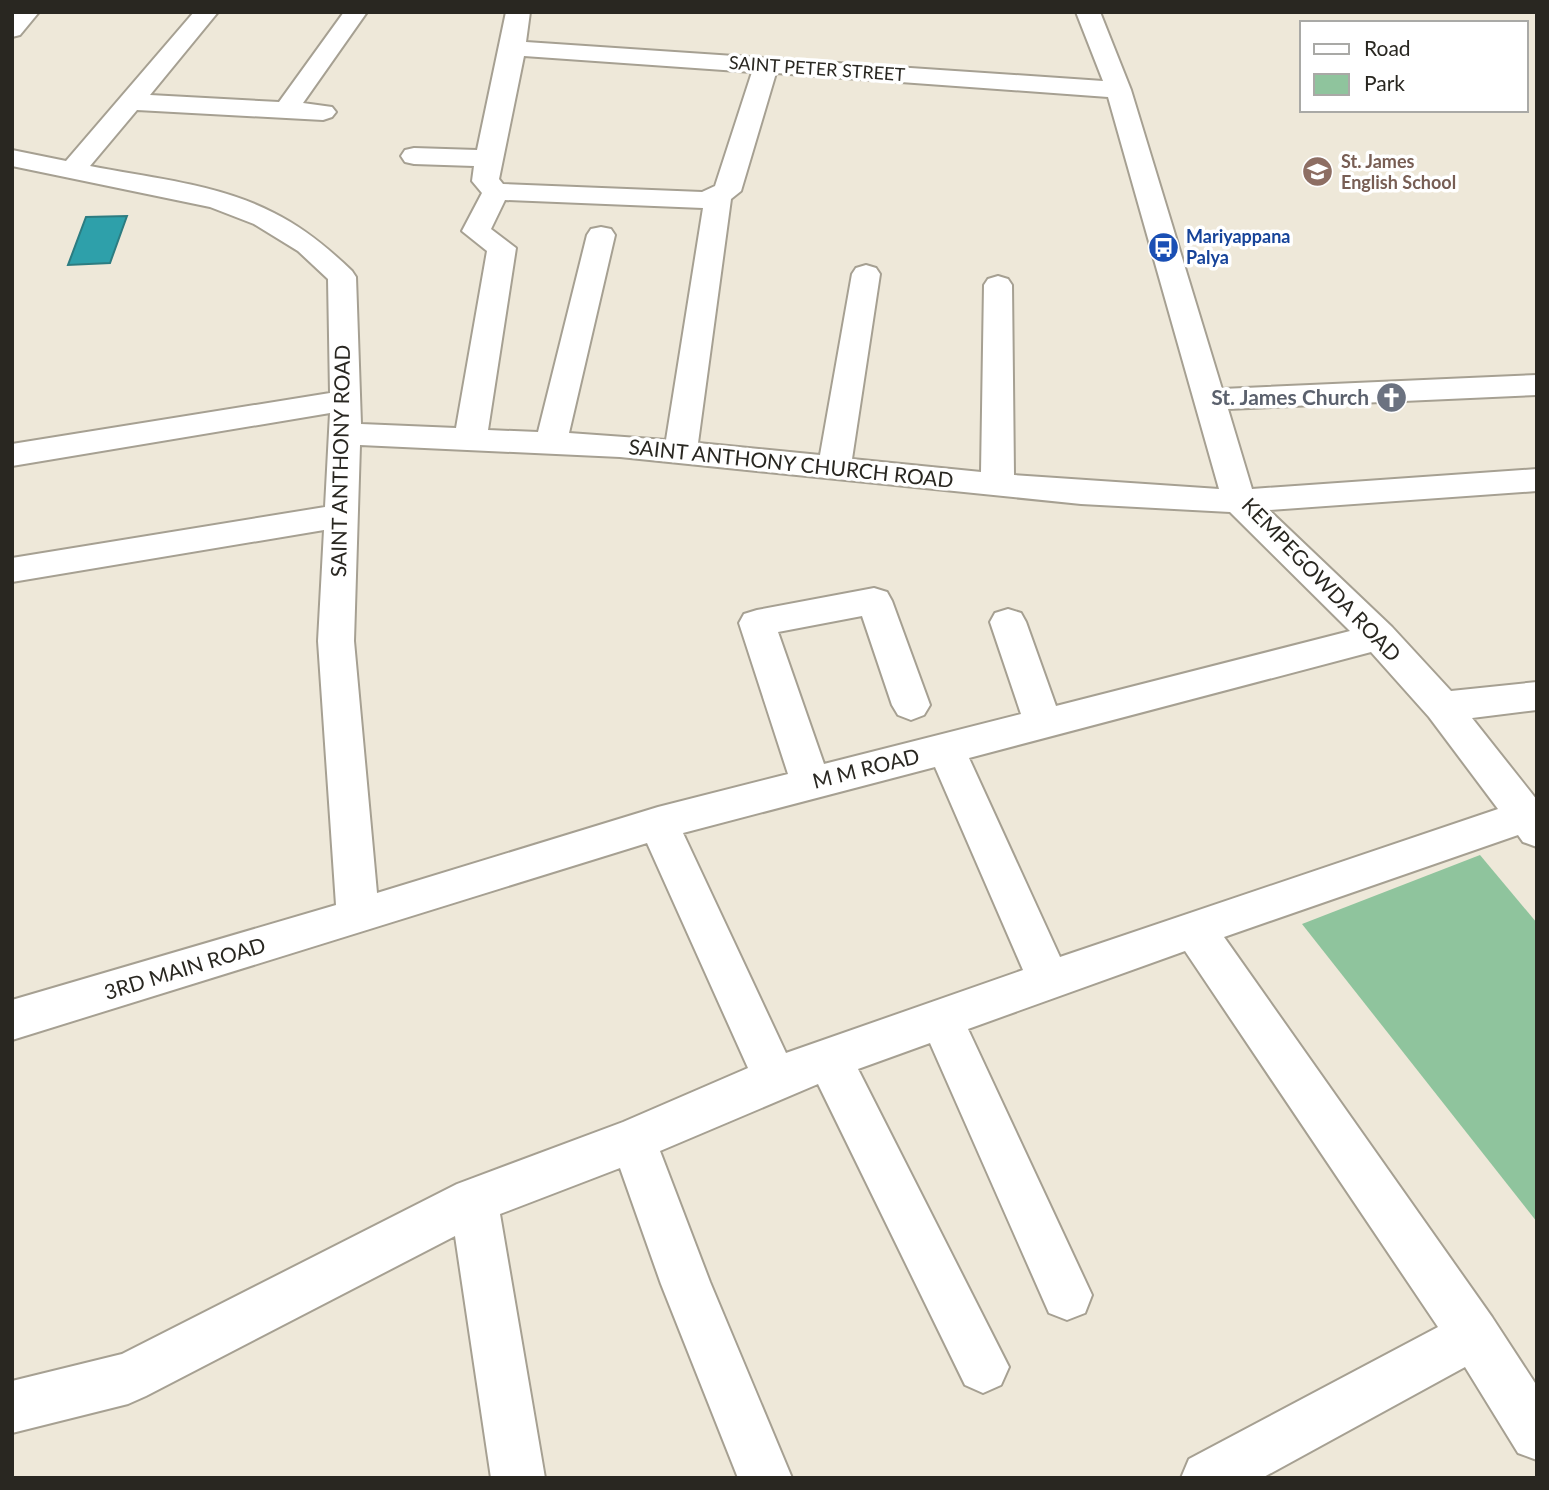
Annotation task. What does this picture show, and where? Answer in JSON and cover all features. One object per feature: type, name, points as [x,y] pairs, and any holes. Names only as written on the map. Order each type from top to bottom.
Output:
[{"type":"street","points":[[12,30],[28,12]]},
{"type":"street","points":[[73,170],[207,12]]},
{"type":"street","points":[[286,110],[356,12]]},
{"type":"street","points":[[518,12],[514,48],[485,181],[496,192],[706,200],[719,197],[727,191],[766,65]]},
{"type":"street","name":"KEMPEGOWDA ROAD","points":[[1088,12],[1119,90],[1239,501],[1379,637],[1442,707],[1531,823]]},
{"type":"street","name":"SAINT PETER STREET","points":[[514,48],[1119,90]]},
{"type":"street","points":[[132,102],[323,113]]},
{"type":"street","points":[[414,156],[488,158]]},
{"type":"street","name":"SAINT ANTHONY ROAD","points":[[12,158],[217,200],[264,218],[308,245],[342,276],[345,417],[336,641],[358,917]]},
{"type":"street","points":[[470,439],[502,248],[476,230],[496,192]]},
{"type":"street","points":[[680,453],[719,197]]},
{"type":"street","points":[[551,443],[601,234]]},
{"type":"street","points":[[834,469],[866,274]]},
{"type":"street","points":[[997,485],[998,285]]},
{"type":"street","points":[[1209,400],[1537,385]]},
{"type":"street","name":"SAINT ANTHONY CHURCH ROAD","points":[[12,454],[345,417],[470,439],[680,453],[1081,493],[1239,501],[1537,480]]},
{"type":"street","points":[[12,570],[339,516]]},
{"type":"street","points":[[811,783],[757,623],[874,601],[911,705]]},
{"type":"street","points":[[1008,622],[1043,724]]},
{"type":"street","name":"M M ROAD","points":[[358,917],[658,823],[1379,637]]},
{"type":"street","points":[[1442,707],[1537,696]]},
{"type":"street","points":[[946,749],[1049,980]]},
{"type":"street","points":[[658,823],[775,1078]]},
{"type":"street","points":[[12,1407],[128,1378],[474,1201],[633,1140],[775,1078],[1194,929],[1531,823]]},
{"type":"street","name":"3RD MAIN ROAD","points":[[12,1020],[358,917]]},
{"type":"street","points":[[1194,929],[1474,1335],[1537,1434]]},
{"type":"street","points":[[941,1019],[1067,1295]]},
{"type":"street","points":[[829,1059],[983,1367]]},
{"type":"street","points":[[633,1140],[686,1284],[765,1478]]},
{"type":"street","points":[[474,1201],[518,1478]]},
{"type":"street","points":[[1208,1478],[1474,1335]]},
{"type":"green space","points":[[1480,855],[1537,923],[1537,1222],[1302,924]]},
{"type":"water","points":[[127,216],[110,263],[68,265],[86,217]]},
{"type":"place","name":"St. James English School","points":[[1318,172]]},
{"type":"place","name":"Mariyappana Palya","points":[[1163,247]]},
{"type":"place","name":"St. James Church","points":[[1392,398]]}]
